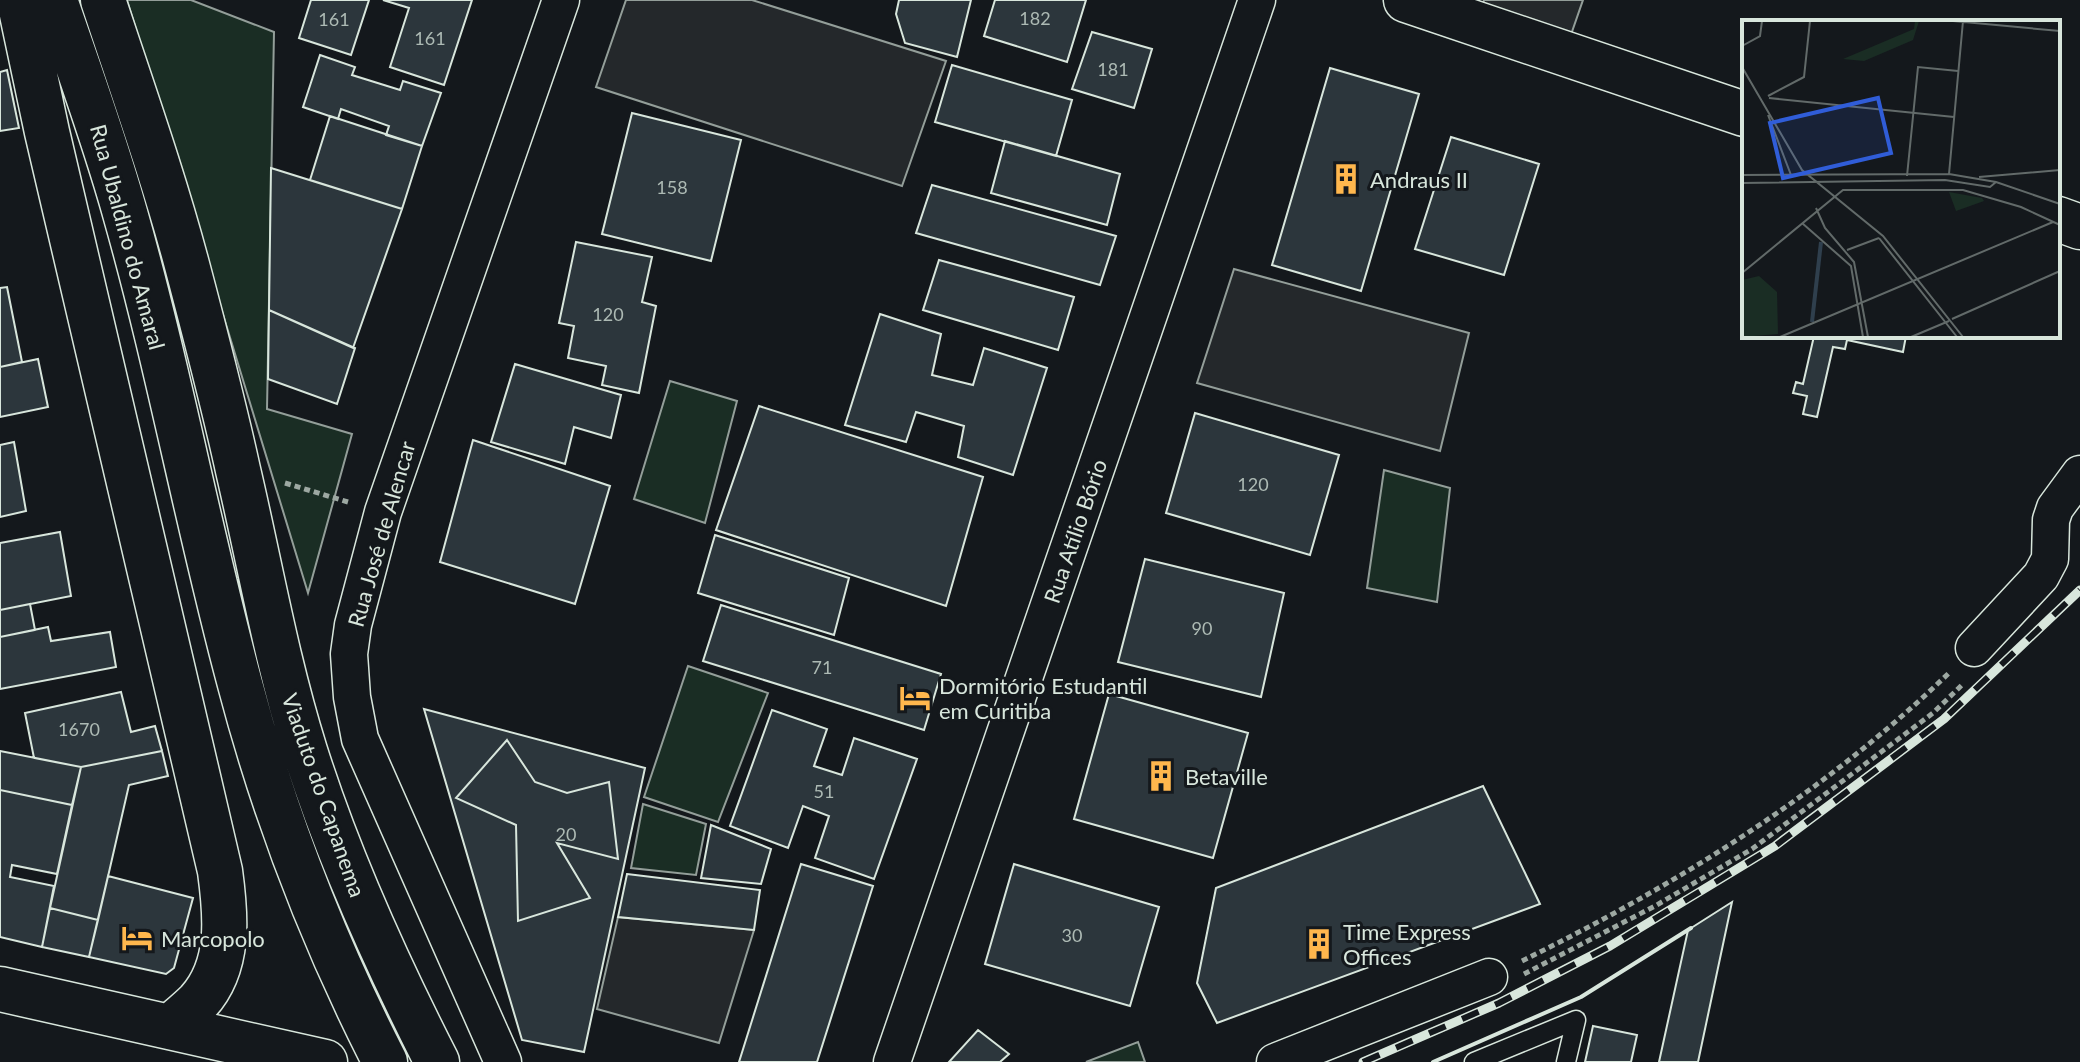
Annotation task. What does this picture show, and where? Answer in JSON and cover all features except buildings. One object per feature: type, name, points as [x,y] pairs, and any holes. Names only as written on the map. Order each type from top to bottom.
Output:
[{"type":"main road","points":[[19,0],[220,871],[225,905],[225,938],[216,975],[199,1001],[170,1027]]},
{"type":"main road","name":"Rua Ubaldino do Amaral","points":[[55,0],[126,215],[192,478]]},
{"type":"main road","name":"Rua Ubaldino do Amaral","points":[[103,0],[174,219],[238,468]]},
{"type":"main road","points":[[1406,0],[1742,113]]},
{"type":"main road","points":[[2060,220],[2080,227]]},
{"type":"main road","name":"Viaduto do Capanema","points":[[238,468],[275,640],[305,752],[362,904],[399,989],[437,1062]]},
{"type":"main road","name":"Viaduto do Capanema","points":[[192,478],[254,735],[321,920],[385,1062]]},
{"type":"main road","points":[[0,989],[325,1062]]},
{"type":"street","name":"Rua José de Alencar","points":[[503,1062],[360,739],[350,682],[349,654],[353,625],[383,512],[561,0]]},
{"type":"street","name":"Rua Atílio Bório","points":[[892,1062],[1257,0]]},
{"type":"street","points":[[1973,662],[2041,576],[2050,559],[2051,520],[2055,508],[2080,474]]},
{"type":"street","points":[[1275,1062],[1505,976]]},
{"type":"lane","points":[[1474,1062],[1576,1020],[1566,1062]]},
{"type":"path","points":[[238,468],[383,512]]},
{"type":"path","points":[[1505,976],[1692,870],[1770,820],[1855,757],[1973,662]]},
{"type":"path","points":[[1505,976],[1655,906],[1752,849],[1933,713],[1973,662]]},
{"type":"green space","points":[[127,0],[191,0],[274,32],[267,409],[352,434],[308,593]]},
{"type":"green space","points":[[670,381],[737,401],[705,523],[634,499]]},
{"type":"green space","points":[[1384,470],[1450,488],[1437,602],[1367,588]]},
{"type":"green space","points":[[688,666],[768,693],[718,822],[644,797]]},
{"type":"green space","points":[[643,804],[706,824],[696,875],[631,868]]},
{"type":"green space","points":[[1138,1042],[1145,1062],[1086,1062]]},
{"type":"shaded area","points":[[626,0],[752,0],[946,61],[902,186],[596,87]]},
{"type":"shaded area","points":[[1484,0],[1583,0],[1566,49],[1478,19]]},
{"type":"shaded area","points":[[1234,269],[1469,333],[1440,451],[1197,383]]},
{"type":"shaded area","points":[[618,917],[754,930],[719,1043],[597,1009]]},
{"type":"railway","points":[[1363,1062],[1499,1003],[1610,946],[1775,846],[1944,719],[2080,590]]},
{"type":"wall","points":[[1433,1062],[1581,997],[1691,928]]},
{"type":"place","name":"Andraus II","points":[[1346,179]]},
{"type":"place","name":"Dormitório Estudantil em Curitiba","points":[[915,698]]},
{"type":"place","name":"Betaville","points":[[1161,776]]},
{"type":"place","name":"Marcopolo","points":[[137,938]]},
{"type":"place","name":"Time Express Offices","points":[[1319,944]]}]
